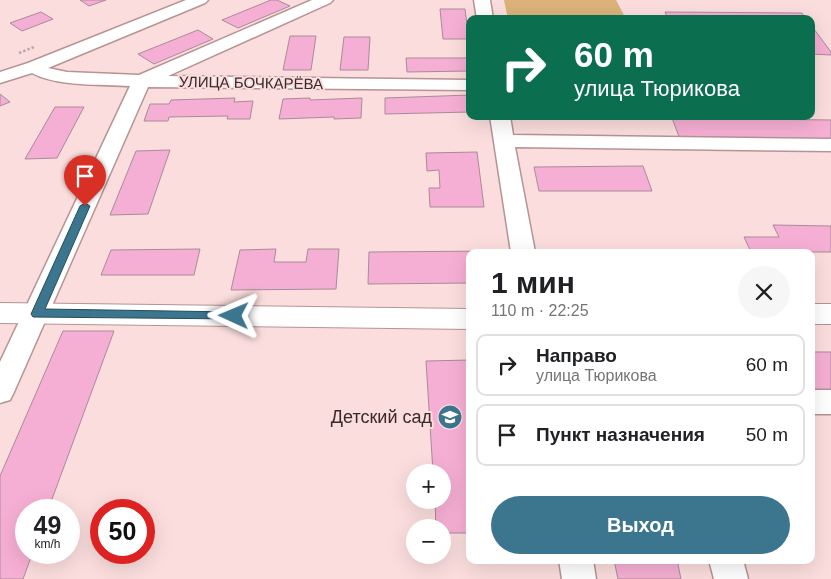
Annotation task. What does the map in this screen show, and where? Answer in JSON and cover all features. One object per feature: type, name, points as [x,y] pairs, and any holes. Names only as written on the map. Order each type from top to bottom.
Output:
[{"type":"main road","points":[[0,313],[466,319]]},
{"type":"main road","points":[[815,314],[831,314]]},
{"type":"street","points":[[0,78],[200,0]]},
{"type":"street","points":[[0,392],[141,81],[325,0]]},
{"type":"street","points":[[482,0],[484,15]]},
{"type":"street","name":"УЛИЦА БОЧКАРЁВА","points":[[34,66],[45,73],[67,77],[141,81],[466,86]]},
{"type":"street","points":[[501,120],[522,249]]},
{"type":"street","points":[[504,141],[831,145]]},
{"type":"street","points":[[815,402],[831,402]]},
{"type":"street","points":[[577,564],[579,579]]},
{"type":"street","points":[[727,564],[731,579]]},
{"type":"shaded area","points":[[504,0],[616,0],[624,15],[507,15]]},
{"type":"building","points":[[80,0],[106,0],[89,6]]},
{"type":"building","points":[[271,0],[277,0],[290,6],[238,28],[222,20]]},
{"type":"building","points":[[440,9],[465,9],[466,39],[443,39]]},
{"type":"building","points":[[41,12],[53,19],[22,31],[10,23]]},
{"type":"building","points":[[665,12],[802,13],[803,15],[666,15]]},
{"type":"building","points":[[198,30],[213,39],[154,64],[138,54]]},
{"type":"building","points":[[815,30],[831,52],[831,55],[815,54]]},
{"type":"building","points":[[290,36],[316,36],[311,70],[283,70]]},
{"type":"building","points":[[344,37],[370,37],[368,70],[340,70]]},
{"type":"building","points":[[406,58],[466,58],[466,71],[407,72]]},
{"type":"building","points":[[0,94],[10,102],[0,106]]},
{"type":"building","points":[[466,95],[466,112],[385,114],[385,98]]},
{"type":"building","points":[[235,98],[234,102],[253,101],[250,119],[227,119],[228,116],[169,117],[168,121],[144,121],[150,104],[169,104],[171,100]]},
{"type":"building","points":[[310,98],[310,100],[362,98],[361,118],[279,119],[283,99]]},
{"type":"building","points":[[55,107],[84,107],[57,158],[25,159]]},
{"type":"building","points":[[673,120],[831,120],[831,140],[680,139]]},
{"type":"building","points":[[170,150],[148,214],[110,215],[136,151]]},
{"type":"building","points":[[477,152],[484,207],[430,207],[429,188],[440,188],[439,170],[427,171],[426,153]]},
{"type":"building","points":[[643,166],[652,191],[539,191],[534,167]]},
{"type":"building","points":[[773,225],[831,226],[831,252],[815,252],[815,249],[750,249],[744,237],[779,237]]},
{"type":"building","points":[[200,249],[194,275],[101,275],[111,250]]},
{"type":"building","points":[[276,249],[274,262],[306,262],[308,249],[339,249],[336,289],[231,290],[240,250]]},
{"type":"building","points":[[466,251],[466,283],[368,284],[369,252]]},
{"type":"building","points":[[63,331],[114,331],[52,499],[15,499],[15,564],[29,564],[23,579],[0,579],[0,476]]},
{"type":"building","points":[[815,352],[831,352],[831,390],[815,390]]},
{"type":"building","name":"Детский сад","points":[[466,360],[466,533],[451,533],[451,519],[436,519],[435,509],[451,509],[451,464],[432,464],[426,361]]},
{"type":"building","points":[[615,564],[678,564],[681,579],[618,579]]},
{"type":"place","name":"Детский сад","points":[[450,417]]},
{"type":"route","points":[[85,206],[37,314],[234,316]]}]
